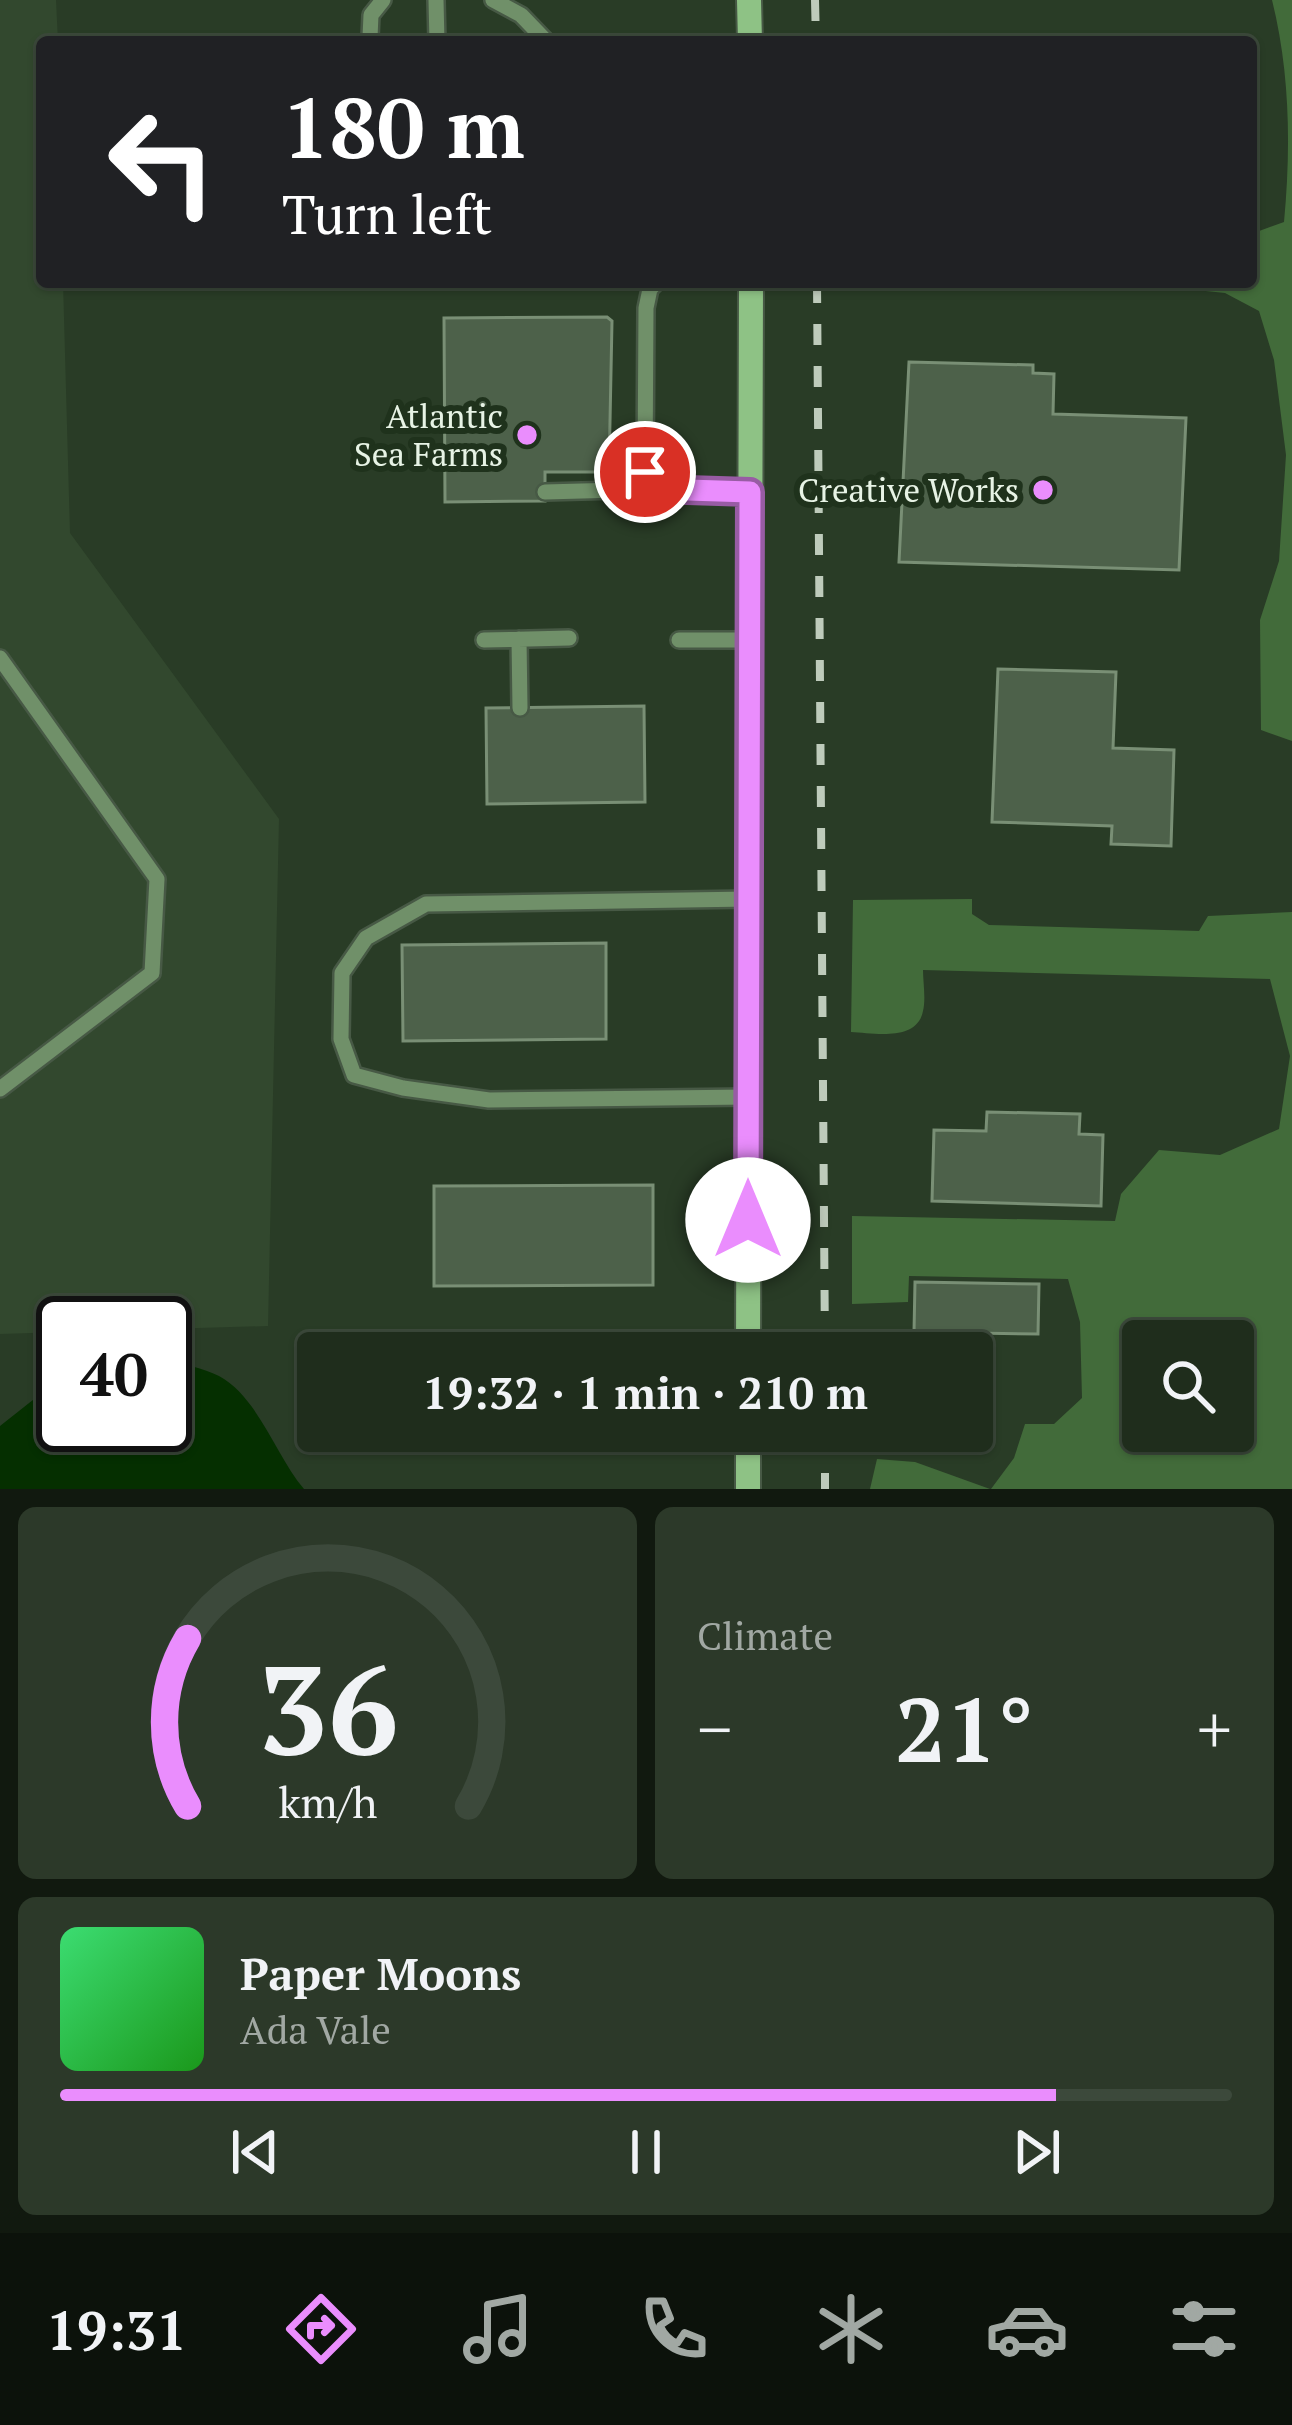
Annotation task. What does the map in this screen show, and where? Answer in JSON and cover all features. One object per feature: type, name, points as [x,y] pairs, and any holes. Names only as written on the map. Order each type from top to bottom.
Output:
[{"type":"street","points":[[749,0],[750,36]]},
{"type":"street","points":[[748,1332],[751,288]]},
{"type":"street","points":[[748,1452],[748,1489]]},
{"type":"lane","points":[[370,36],[371,15],[383,0]]},
{"type":"lane","points":[[436,0],[437,36]]},
{"type":"lane","points":[[493,0],[521,15],[542,36]]},
{"type":"lane","points":[[651,288],[646,308],[642,446],[645,472],[656,489]]},
{"type":"lane","points":[[545,492],[750,492]]},
{"type":"lane","points":[[484,640],[569,638]]},
{"type":"lane","points":[[519,639],[520,708]]},
{"type":"lane","points":[[679,640],[749,640]]},
{"type":"lane","points":[[0,658],[157,879],[152,973],[0,1089]]},
{"type":"lane","points":[[749,898],[426,904],[366,938],[342,973],[341,1039],[354,1075],[403,1088],[489,1100],[749,1096]]},
{"type":"shaded area","points":[[0,0],[56,0],[58,36],[36,36],[36,288],[63,288],[70,533],[279,819],[268,1326],[192,1328],[192,1296],[36,1296],[36,1333],[0,1334]]},
{"type":"shaded area","points":[[1272,0],[1292,0],[1292,741],[1261,730],[1260,620],[1279,561],[1286,455],[1274,360],[1259,311],[1225,293],[1176,288],[1257,288],[1257,232],[1284,222],[1288,166],[1282,55]]},
{"type":"shaded area","points":[[972,899],[972,914],[989,925],[1199,931],[1208,916],[1292,912],[1292,1489],[991,1489],[1014,1458],[1025,1424],[1054,1424],[1082,1398],[1080,1322],[1068,1279],[909,1276],[908,1302],[852,1304],[852,1216],[1115,1221],[1121,1194],[1159,1150],[1220,1155],[1279,1129],[1290,1056],[1270,979],[923,970],[923,1011],[912,1028],[893,1034],[851,1032],[853,900]]},
{"type":"shaded area","points":[[192,1367],[213,1373],[245,1398],[304,1489],[0,1489],[0,1426],[36,1398],[36,1452],[192,1452]]},
{"type":"shaded area","points":[[877,1459],[915,1462],[990,1489],[870,1489]]},
{"type":"building","name":"Atlantic Sea Farms","points":[[607,317],[612,321],[609,472],[545,472],[545,501],[445,502],[444,318]]},
{"type":"building","name":"Creative Works","points":[[909,362],[1033,365],[1033,373],[1054,374],[1053,414],[1186,418],[1179,570],[899,562]]},
{"type":"building","points":[[998,669],[1116,672],[1113,748],[1174,750],[1171,846],[1111,844],[1112,826],[992,822]]},
{"type":"building","points":[[644,706],[645,802],[487,804],[486,708]]},
{"type":"building","points":[[606,943],[606,1039],[403,1041],[402,945]]},
{"type":"building","points":[[987,1112],[1080,1114],[1079,1134],[1103,1135],[1101,1206],[932,1201],[934,1130],[986,1131]]},
{"type":"building","points":[[653,1185],[653,1285],[434,1286],[434,1186]]},
{"type":"building","points":[[915,1282],[1039,1284],[1038,1334],[914,1332]]},
{"type":"railway","points":[[815,0],[816,36]]},
{"type":"railway","points":[[817,288],[825,1332]]},
{"type":"railway","points":[[825,1452],[825,1489]]},
{"type":"place","name":"Atlantic Sea Farms","points":[[527,435]]},
{"type":"place","name":"Creative Works","points":[[1043,490]]},
{"type":"route","points":[[645,472],[656,489],[750,492],[748,1220]]}]
